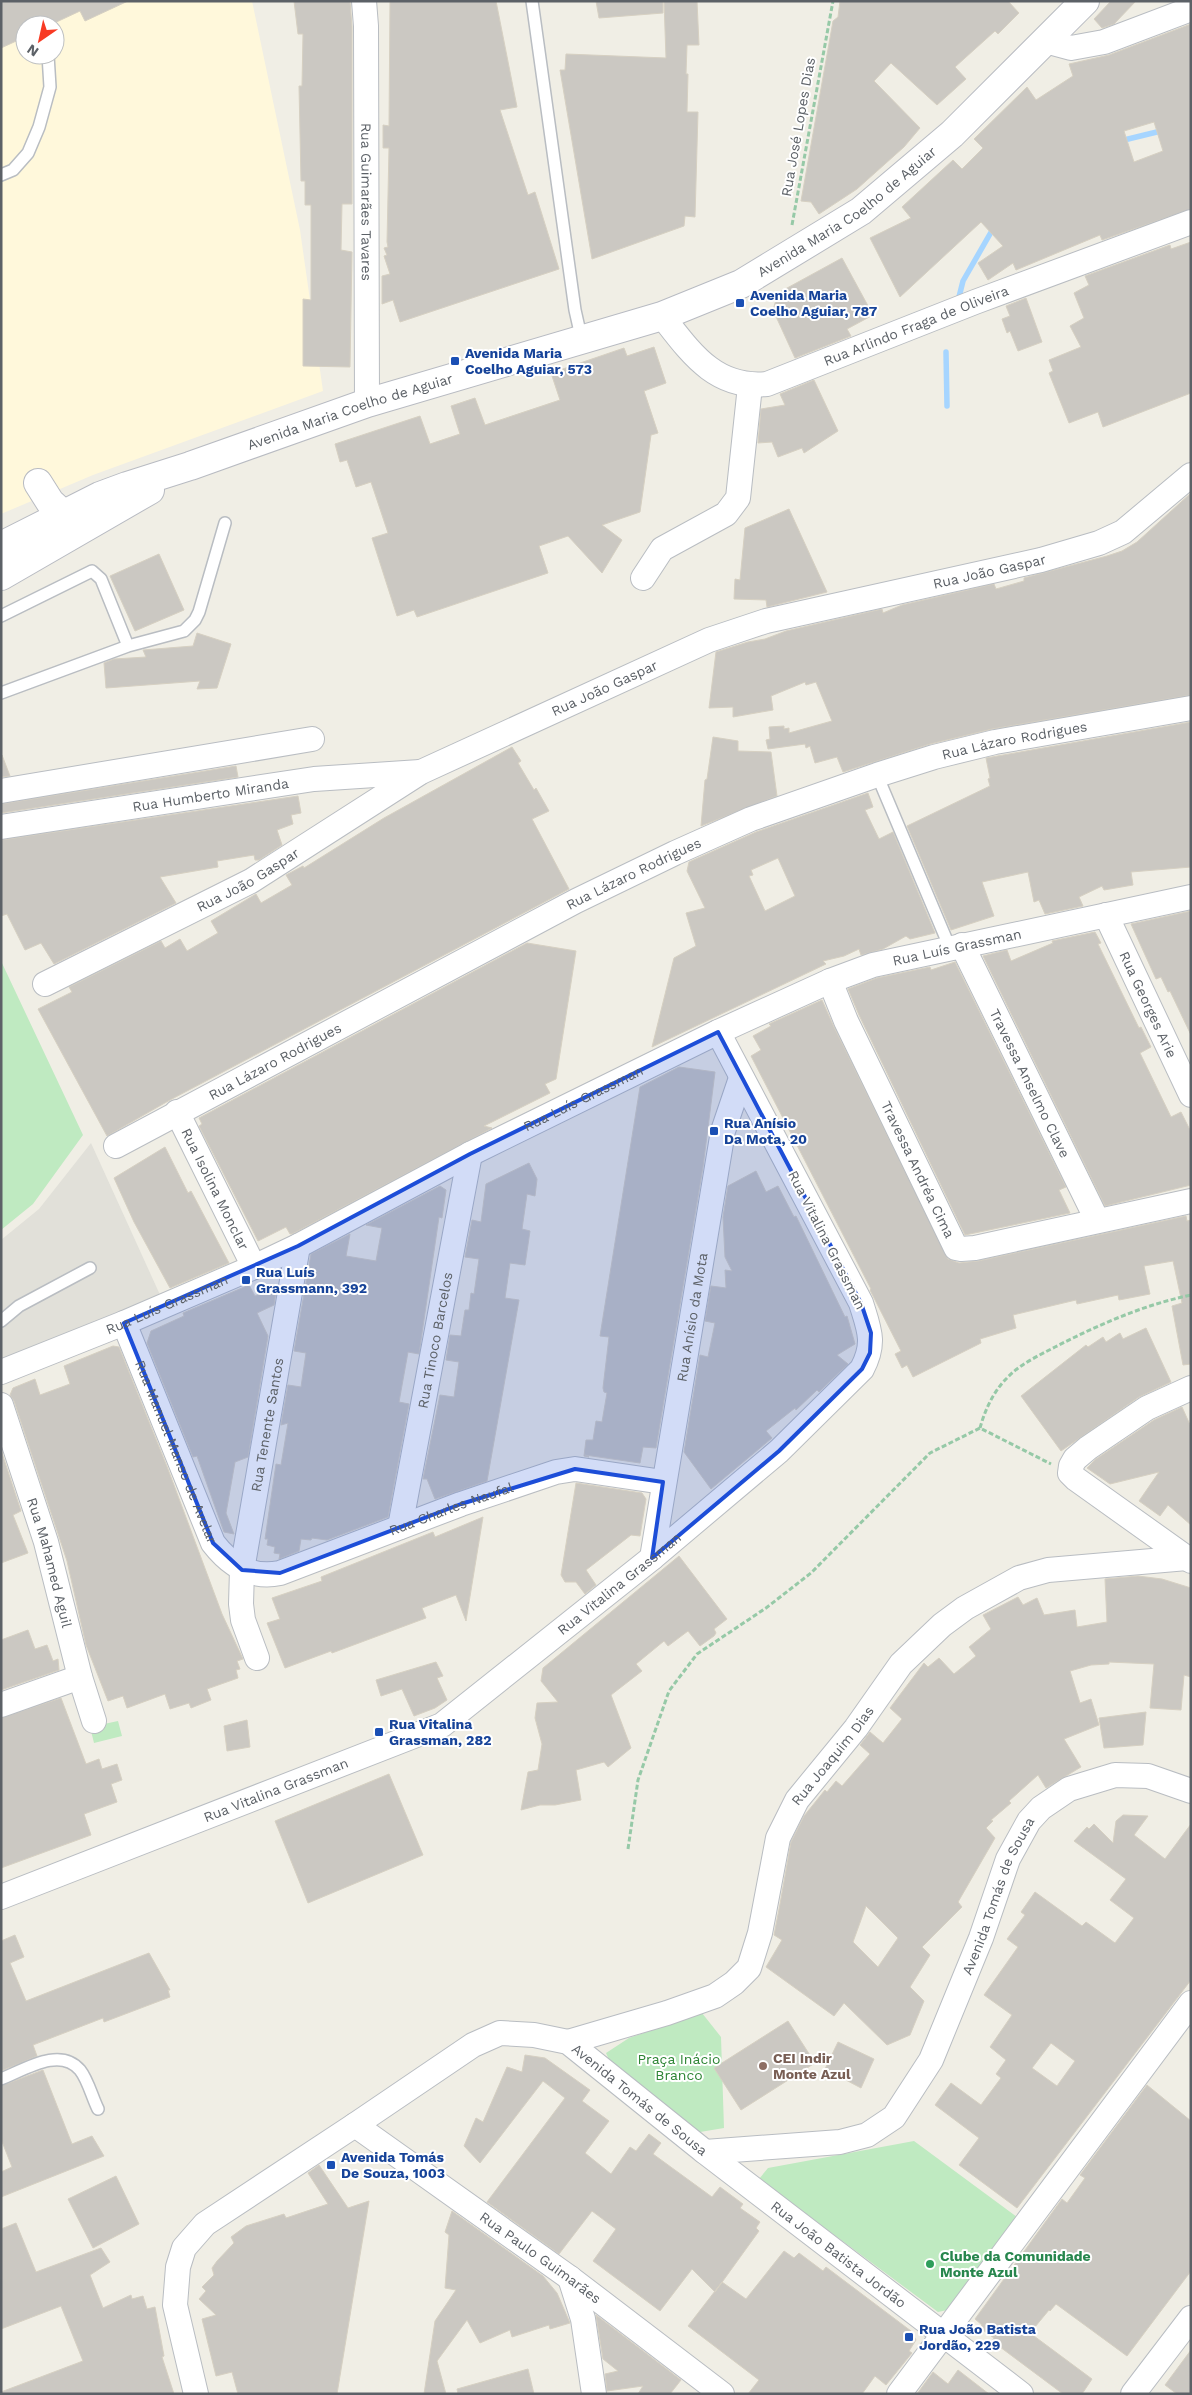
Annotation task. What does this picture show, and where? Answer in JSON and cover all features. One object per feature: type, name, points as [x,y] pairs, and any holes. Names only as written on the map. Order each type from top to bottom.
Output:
[{"type":"main road","name":"Avenida Maria Coelho de Aguiar","points":[[1,546],[25,532],[100,496],[127,486],[190,466],[367,403],[662,316],[741,284],[787,258],[861,211],[952,134],[1085,1]]},
{"type":"main road","name":"Avenida Maria Coelho de Aguiar","points":[[1,576],[190,466]]},
{"type":"main road","points":[[38,483],[50,502],[63,514]]},
{"type":"main road","points":[[1,553],[25,532]]},
{"type":"street","name":"Rua Guimarães Tavares","points":[[364,1],[366,26],[367,403]]},
{"type":"street","points":[[1045,41],[1071,48],[1104,42],[1191,9]]},
{"type":"street","name":"Rua Arlindo Fraga de Oliveira","points":[[662,316],[686,347],[720,377],[750,386],[767,384],[975,302],[1191,222]]},
{"type":"street","points":[[643,578],[662,549],[726,514],[738,498],[750,386]]},
{"type":"street","name":"Rua João Gaspar","points":[[45,984],[251,881],[421,772],[730,631],[766,621],[1041,560],[1099,543],[1123,532],[1191,475]]},
{"type":"street","name":"Rua Lázaro Rodrigues","points":[[116,1146],[576,901],[751,819],[877,774],[995,742],[1191,708]]},
{"type":"street","points":[[1,791],[312,739]]},
{"type":"street","name":"Rua Humberto Miranda","points":[[1,826],[314,779],[421,772]]},
{"type":"street","name":"Rua Luís Grassman","points":[[1,1372],[124,1323],[254,1267],[298,1246],[470,1154],[718,1032],[830,981],[873,965],[1191,896]]},
{"type":"street","name":"Rua Georges Arie","points":[[1106,915],[1191,1095]]},
{"type":"street","name":"Travessa Anselmo Clave","points":[[956,946],[1097,1220]]},
{"type":"street","name":"Travessa Andréa Cima","points":[[830,981],[846,1021],[956,1248],[975,1248],[1191,1201]]},
{"type":"street","name":"Rua Vitalina Grassman","points":[[1,1897],[442,1725],[652,1558],[779,1451],[862,1368],[870,1353],[871,1333],[861,1303],[777,1140],[741,1078],[718,1032]]},
{"type":"street","name":"Rua Anísio da Mota","points":[[652,1558],[663,1482],[723,1131],[741,1078]]},
{"type":"street","name":"Rua Isolina Monclar","points":[[177,1112],[254,1267]]},
{"type":"street","name":"Rua Tinoco Barcelos","points":[[400,1527],[470,1154]]},
{"type":"street","name":"Rua Tenente Santos","points":[[257,1658],[243,1620],[241,1604],[242,1570],[298,1246]]},
{"type":"street","name":"Rua Manuel Manso de Avelar","points":[[124,1323],[213,1543],[224,1558],[242,1570]]},
{"type":"street","points":[[1189,1559],[1070,1473],[1075,1459],[1088,1448],[1148,1408],[1191,1388]]},
{"type":"street","name":"Rua Mahamed Aguil","points":[[1,1405],[46,1542],[80,1676],[94,1721]]},
{"type":"street","name":"Rua Charles Naufal","points":[[242,1570],[268,1576],[280,1574],[461,1504],[562,1470],[575,1469],[663,1482]]},
{"type":"street","name":"Rua Joaquim Dias","points":[[568,2042],[667,2013],[715,1996],[734,1983],[749,1968],[760,1933],[778,1838],[797,1800],[856,1728],[901,1664],[942,1624],[965,1608],[1019,1578],[1048,1570],[1189,1559]]},
{"type":"street","points":[[1,1705],[80,1676]]},
{"type":"street","name":"Avenida Tomás de Sousa","points":[[196,2394],[175,2305],[178,2268],[184,2248],[205,2224],[473,2045],[500,2033],[534,2035],[568,2042],[705,2152],[840,2142],[868,2135],[894,2117],[931,2060],[980,1938],[1008,1859],[1029,1821],[1041,1808],[1069,1789],[1116,1775],[1148,1776],[1191,1791]]},
{"type":"street","points":[[899,2394],[1191,2003]]},
{"type":"street","name":"Rua Paulo Guimarães","points":[[355,2125],[570,2278],[722,2394]]},
{"type":"street","name":"Rua João Batista Jordão","points":[[705,2152],[1021,2394]]},
{"type":"street","points":[[570,2278],[583,2319],[594,2394]]},
{"type":"street","points":[[1133,2394],[1191,2318]]},
{"type":"lane","points":[[532,1],[575,310],[582,341]]},
{"type":"lane","points":[[1,175],[13,170],[28,153],[39,127],[50,87],[49,65]]},
{"type":"lane","points":[[1,693],[128,646],[184,631],[195,620],[225,523]]},
{"type":"lane","points":[[1,616],[92,571],[101,579],[128,646]]},
{"type":"lane","points":[[877,774],[956,946]]},
{"type":"lane","points":[[1,1321],[20,1306],[90,1268]]},
{"type":"lane","points":[[1,2079],[54,2058],[72,2062],[81,2071],[98,2109]]},
{"type":"path","name":"Rua José Lopes Dias","points":[[787,258],[833,1]]},
{"type":"path","points":[[980,1428],[985,1408],[1006,1378],[1028,1361],[1089,1330],[1159,1302],[1191,1295]]},
{"type":"path","points":[[628,1849],[638,1780],[669,1691],[697,1654],[766,1608],[810,1573],[930,1453],[966,1433],[980,1428],[1070,1473]]},
{"type":"highlighted area","points":[[718,1032],[861,1303],[871,1333],[870,1353],[862,1369],[779,1451],[652,1558],[663,1482],[575,1469],[461,1504],[280,1573],[242,1570],[213,1543],[124,1323],[298,1246],[470,1154]]},
{"type":"shaded area","points":[[1,1],[252,1],[300,230],[323,391],[93,475],[1,514]]},
{"type":"shaded area","points":[[91,1143],[161,1297],[1,1363],[1,1240],[39,1209]]},
{"type":"green space","points":[[1,961],[83,1135],[33,1204],[1,1230]]},
{"type":"green space","points":[[118,1721],[122,1736],[94,1743],[90,1727]]},
{"type":"green space","name":"Praça Inácio Branco","points":[[702,2013],[721,2037],[724,2128],[694,2133],[614,2071],[606,2053],[629,2038]]},
{"type":"green space","name":"Clube da Comunidade Monte Azul","points":[[914,2141],[1021,2220],[952,2309],[938,2312],[759,2179],[768,2168]]},
{"type":"building","points":[[1,1],[128,1],[85,21],[80,11],[65,18],[65,15],[15,15],[15,42],[1,48]]},
{"type":"building","points":[[294,1],[350,1],[352,27],[352,204],[342,204],[341,250],[352,252],[350,367],[303,366],[303,299],[311,300],[311,205],[305,205],[305,181],[301,181],[299,86],[302,86],[303,34],[298,34]]},
{"type":"building","points":[[390,1],[496,1],[517,107],[500,110],[528,195],[535,192],[559,269],[400,322],[393,300],[382,304],[382,276],[390,274],[384,256],[387,255],[384,248],[388,247],[389,148],[383,148],[383,125],[389,126]]},
{"type":"building","points":[[596,1],[663,1],[663,13],[599,18]]},
{"type":"building","points":[[664,1],[697,1],[699,45],[687,45],[686,74],[688,74],[687,112],[698,112],[695,217],[685,216],[684,226],[592,259],[560,70],[565,70],[566,54],[666,58]]},
{"type":"building","points":[[840,1],[1008,1],[1019,13],[998,34],[995,31],[955,67],[966,79],[937,105],[891,63],[874,81],[920,128],[904,147],[857,189],[819,214],[811,202],[801,201],[833,21],[838,17]]},
{"type":"building","points":[[1111,1],[1136,1],[1114,24],[1102,28],[1094,19]]},
{"type":"building","points":[[1191,24],[1191,209],[1102,240],[1100,235],[1016,270],[1013,263],[988,280],[978,263],[1003,246],[981,222],[900,297],[870,238],[911,218],[902,207],[953,160],[962,169],[983,148],[974,139],[1027,87],[1036,100],[1073,76],[1069,64],[1109,55]],"holes":[[[1154,122],[1163,151],[1134,162],[1124,131]]]},
{"type":"building","points":[[1191,242],[1191,393],[1103,427],[1098,412],[1069,423],[1049,373],[1053,371],[1049,360],[1081,347],[1070,326],[1084,318],[1074,293],[1089,285],[1085,276],[1170,245],[1171,249]]},
{"type":"building","points":[[842,258],[873,315],[847,329],[851,336],[795,358],[773,310],[778,293]]},
{"type":"building","points":[[1026,298],[1042,342],[1018,351],[1010,331],[1007,333],[1002,319],[1010,316],[1006,306]]},
{"type":"building","points":[[654,347],[666,383],[644,391],[658,433],[651,435],[640,512],[602,525],[622,540],[602,573],[568,536],[539,546],[548,573],[417,617],[414,610],[397,616],[372,538],[388,533],[371,482],[356,487],[347,460],[340,462],[335,444],[420,416],[430,444],[460,434],[451,406],[475,398],[485,425],[560,400],[551,373],[624,348],[627,356]]},
{"type":"building","points":[[814,380],[838,431],[804,453],[802,448],[778,457],[772,442],[758,443],[761,409],[785,405],[780,394]]},
{"type":"building","points":[[1191,493],[1191,695],[992,729],[930,744],[843,772],[837,757],[815,763],[810,746],[806,748],[805,744],[768,749],[766,740],[770,739],[769,727],[784,726],[784,729],[789,728],[789,733],[832,721],[816,682],[806,685],[805,682],[771,696],[773,710],[733,717],[733,707],[709,708],[716,652],[765,639],[786,631],[882,609],[883,613],[902,605],[994,584],[996,589],[1024,581],[1024,578],[1122,551],[1137,542]]},
{"type":"building","points":[[789,509],[827,592],[767,607],[766,600],[734,599],[735,579],[740,580],[745,528]]},
{"type":"building","points":[[159,554],[184,610],[135,631],[110,576]]},
{"type":"building","points":[[197,633],[231,644],[217,688],[197,689],[200,681],[106,688],[104,663],[114,659],[146,657],[143,650],[193,646]]},
{"type":"building","points":[[1191,722],[1191,867],[1131,872],[1133,885],[1104,890],[1102,886],[1079,897],[1083,906],[1045,914],[1039,900],[1034,902],[1028,872],[982,882],[994,916],[951,930],[907,826],[990,786],[986,758]]},
{"type":"building","points":[[713,737],[738,741],[738,751],[771,752],[777,796],[701,826],[705,780],[707,779]]},
{"type":"building","points":[[512,747],[521,761],[518,763],[534,790],[536,788],[549,811],[532,819],[569,889],[170,1100],[107,1136],[38,1009],[72,992],[69,987],[161,941],[165,948],[180,939],[187,951],[218,933],[211,921],[256,894],[261,903],[292,885],[286,875],[303,866],[304,868],[384,818]]},
{"type":"building","points":[[2,755],[10,776],[1,777]]},
{"type":"building","points":[[236,766],[238,777],[1,813],[1,804]]},
{"type":"building","points":[[868,793],[873,807],[865,810],[879,839],[893,832],[935,933],[910,939],[906,936],[883,949],[861,955],[859,949],[844,956],[823,961],[826,964],[652,1047],[674,958],[696,946],[686,913],[705,908],[687,871],[689,862],[756,832]],"holes":[[[778,858],[795,896],[765,911],[749,876],[753,875],[751,870]]]},
{"type":"building","points":[[298,796],[301,813],[291,815],[293,824],[277,830],[282,845],[259,860],[255,860],[254,855],[217,861],[218,867],[160,877],[176,903],[54,964],[41,943],[25,950],[7,914],[1,916],[1,840]]},
{"type":"building","points":[[1191,911],[1191,1035],[1170,991],[1168,992],[1161,977],[1156,979],[1131,924]]},
{"type":"building","points":[[1095,932],[1101,943],[1098,944],[1139,1028],[1141,1027],[1151,1047],[1140,1053],[1171,1117],[1181,1112],[1191,1132],[1191,1185],[1105,1206],[983,956],[1007,950],[1011,961],[1053,943],[1052,941]]},
{"type":"building","points":[[527,943],[576,951],[556,1079],[545,1084],[550,1093],[484,1126],[492,1128],[292,1234],[290,1234],[286,1227],[258,1241],[199,1126],[202,1124],[199,1118]]},
{"type":"building","points":[[955,962],[1066,1187],[1059,1190],[1070,1213],[965,1235],[848,989],[877,978],[930,967],[931,970]]},
{"type":"building","points":[[822,1000],[948,1259],[959,1263],[978,1261],[1186,1216],[1187,1221],[1191,1220],[1191,1364],[1183,1365],[1172,1306],[1182,1303],[1173,1261],[1144,1266],[1150,1294],[1119,1300],[1118,1295],[1077,1304],[1076,1300],[1013,1315],[1016,1328],[980,1339],[981,1343],[913,1377],[907,1365],[902,1368],[895,1354],[901,1351],[871,1289],[751,1056],[761,1050],[753,1036],[771,1026],[769,1024]]},
{"type":"building","points":[[679,1067],[715,1072],[703,1167],[656,1448],[643,1447],[640,1463],[584,1456],[586,1440],[593,1440],[596,1421],[602,1422],[607,1393],[604,1392],[603,1388],[609,1337],[600,1336],[640,1087]]},
{"type":"building","points":[[165,1147],[188,1193],[191,1191],[229,1263],[170,1288],[134,1222],[114,1178]]},
{"type":"building","points":[[529,1163],[537,1179],[535,1196],[527,1194],[522,1229],[530,1231],[525,1265],[510,1263],[505,1298],[519,1300],[487,1481],[435,1499],[427,1479],[423,1479],[440,1395],[454,1397],[459,1362],[446,1360],[450,1335],[461,1336],[465,1310],[469,1310],[471,1293],[474,1294],[479,1259],[465,1257],[472,1220],[481,1222],[486,1184]]},
{"type":"building","points":[[756,1171],[766,1192],[778,1186],[794,1217],[796,1216],[845,1317],[847,1316],[855,1344],[837,1355],[848,1364],[819,1392],[817,1390],[796,1410],[795,1408],[766,1431],[772,1438],[711,1489],[684,1452],[700,1355],[708,1357],[715,1323],[705,1321],[711,1286],[726,1288],[725,1270],[732,1271],[725,1257],[723,1217],[728,1186]]},
{"type":"building","points":[[440,1186],[446,1190],[442,1218],[439,1217],[419,1354],[408,1352],[399,1402],[409,1404],[388,1517],[327,1540],[301,1539],[299,1551],[279,1559],[280,1554],[274,1553],[275,1547],[267,1545],[268,1539],[265,1539],[276,1464],[281,1465],[288,1423],[281,1425],[288,1385],[301,1387],[306,1353],[294,1351],[311,1254],[350,1234],[346,1256],[376,1261],[382,1228],[366,1225]]},
{"type":"building","points":[[249,1285],[255,1296],[277,1285],[274,1305],[257,1313],[268,1336],[248,1457],[235,1462],[226,1513],[234,1534],[224,1532],[197,1456],[193,1457],[147,1343],[151,1331],[184,1316],[183,1313]]},
{"type":"building","points":[[1146,1328],[1171,1382],[1139,1397],[1061,1451],[1021,1396],[1086,1345],[1088,1347],[1103,1337],[1106,1342],[1120,1333],[1123,1339]]},
{"type":"building","points":[[113,1346],[119,1347],[168,1469],[222,1614],[243,1659],[237,1661],[240,1669],[236,1670],[238,1678],[207,1689],[211,1700],[191,1708],[189,1703],[170,1709],[165,1694],[127,1708],[123,1696],[108,1701],[86,1645],[67,1561],[14,1401],[10,1395],[13,1388],[35,1379],[40,1395],[70,1384],[64,1366]]},
{"type":"building","points":[[1182,1407],[1191,1427],[1191,1525],[1168,1505],[1160,1516],[1139,1501],[1159,1472],[1110,1484],[1087,1468],[1096,1459],[1154,1420]]},
{"type":"building","points":[[1,1450],[21,1511],[13,1515],[28,1553],[1,1563]]},
{"type":"building","points":[[576,1483],[642,1493],[646,1499],[640,1536],[631,1535],[586,1570],[596,1585],[585,1594],[576,1582],[565,1582],[561,1575]]},
{"type":"building","points":[[483,1517],[466,1621],[456,1595],[422,1608],[426,1618],[332,1653],[331,1651],[285,1668],[267,1623],[280,1619],[272,1598],[322,1581],[321,1577],[433,1532],[435,1537]]},
{"type":"building","points":[[679,1556],[727,1619],[714,1629],[716,1633],[714,1636],[700,1646],[688,1631],[668,1646],[664,1641],[636,1664],[642,1671],[611,1695],[631,1748],[608,1767],[604,1762],[576,1770],[581,1800],[555,1805],[540,1805],[521,1810],[528,1772],[538,1770],[542,1744],[535,1718],[537,1703],[558,1702],[541,1681],[543,1668]]},
{"type":"building","points":[[1138,1576],[1162,1579],[1191,1588],[1191,1677],[1184,1675],[1181,1710],[1150,1708],[1154,1664],[1109,1662],[1109,1664],[1091,1665],[1070,1671],[1080,1703],[1091,1699],[1099,1725],[1064,1739],[1081,1767],[1046,1788],[1038,1775],[1009,1801],[1011,1803],[991,1820],[993,1821],[986,1828],[995,1838],[958,1902],[962,1907],[922,1947],[930,1955],[910,1987],[924,2001],[910,2035],[887,2045],[844,2003],[834,2016],[766,1967],[782,1940],[774,1935],[791,1842],[804,1816],[825,1790],[827,1792],[836,1781],[842,1786],[870,1754],[860,1745],[870,1732],[883,1743],[902,1719],[890,1708],[924,1663],[928,1667],[939,1658],[954,1674],[976,1656],[969,1647],[991,1629],[983,1615],[1018,1597],[1023,1605],[1037,1598],[1044,1615],[1075,1610],[1077,1627],[1107,1622],[1105,1579]],"holes":[[[866,1906],[898,1938],[878,1967],[853,1942]]]},
{"type":"building","points":[[28,1630],[35,1649],[47,1645],[53,1661],[58,1659],[59,1670],[1,1690],[1,1640]]},
{"type":"building","points":[[436,1662],[443,1676],[437,1678],[447,1700],[435,1708],[414,1716],[402,1689],[381,1696],[376,1680]]},
{"type":"building","points":[[61,1698],[86,1764],[99,1759],[102,1769],[117,1764],[122,1780],[111,1784],[117,1802],[84,1814],[91,1835],[1,1868],[1,1718]]},
{"type":"building","points":[[1146,1712],[1143,1745],[1104,1748],[1099,1718]]},
{"type":"building","points":[[247,1720],[250,1747],[227,1751],[224,1726]]},
{"type":"building","points":[[389,1774],[423,1855],[308,1903],[275,1821]]},
{"type":"building","points":[[1123,1815],[1148,1816],[1134,1835],[1165,1859],[1191,1824],[1191,1980],[1017,2208],[959,2165],[979,2138],[935,2105],[951,2083],[981,2105],[1001,2078],[996,2074],[1006,2060],[990,2047],[1012,2015],[984,1995],[1018,1947],[1007,1939],[1025,1915],[1021,1912],[1035,1892],[1082,1926],[1086,1922],[1115,1943],[1134,1918],[1110,1900],[1126,1879],[1074,1841],[1087,1827],[1089,1829],[1094,1824],[1113,1843],[1116,1821]],"holes":[[[1051,2043],[1075,2061],[1057,2086],[1032,2068]]]},
{"type":"building","points":[[15,1935],[24,1957],[10,1963],[26,2001],[149,1953],[170,1990],[168,1990],[170,1997],[104,2022],[103,2018],[33,2045],[37,2056],[1,2071],[1,1941]]},
{"type":"building","points":[[788,2021],[815,2063],[741,2110],[714,2068]]},
{"type":"building","points":[[838,2042],[874,2059],[861,2088],[825,2069]]},
{"type":"building","points":[[525,2055],[545,2058],[590,2090],[582,2101],[609,2121],[585,2153],[611,2174],[630,2147],[636,2151],[649,2134],[661,2143],[653,2154],[712,2197],[720,2187],[743,2204],[740,2208],[760,2222],[756,2228],[759,2231],[715,2292],[692,2269],[660,2311],[593,2261],[616,2229],[592,2211],[559,2254],[487,2202],[565,2098],[543,2081],[480,2163],[464,2146],[476,2118],[483,2122],[507,2067],[522,2072]]},
{"type":"building","points":[[43,2070],[72,2144],[92,2136],[104,2156],[1,2197],[1,2172],[12,2167],[1,2139],[1,2086]]},
{"type":"building","points":[[1147,2085],[1191,2121],[1191,2271],[1127,2356],[1056,2304],[1049,2310],[1030,2333],[1092,2379],[1082,2394],[1063,2394],[992,2341],[994,2338],[980,2328],[982,2325],[975,2319],[1062,2199],[1067,2203],[1085,2178],[1080,2175]]},
{"type":"building","points":[[319,2165],[348,2208],[369,2201],[337,2394],[238,2394],[232,2372],[216,2376],[202,2319],[216,2315],[199,2299],[206,2291],[202,2287],[214,2275],[212,2268],[217,2261],[234,2243],[231,2237],[246,2226],[284,2214],[286,2218],[328,2204],[308,2173]]},
{"type":"building","points":[[116,2176],[139,2224],[93,2248],[68,2199]]},
{"type":"building","points":[[452,2211],[543,2276],[557,2293],[570,2323],[550,2329],[549,2325],[512,2337],[510,2330],[480,2343],[467,2320],[437,2361],[446,2394],[424,2394],[435,2321],[456,2290],[445,2288],[449,2235],[445,2232]]},
{"type":"building","points":[[16,2223],[36,2272],[101,2248],[110,2262],[90,2275],[103,2308],[131,2295],[132,2299],[143,2296],[147,2309],[155,2307],[164,2356],[162,2357],[174,2394],[1,2394],[1,2392],[83,2361],[61,2306],[1,2329],[1,2229]]},
{"type":"building","points":[[784,2251],[794,2258],[799,2253],[823,2271],[826,2267],[911,2331],[916,2340],[909,2351],[912,2353],[886,2385],[875,2376],[862,2394],[748,2394],[759,2380],[688,2326],[722,2282],[746,2299]]},
{"type":"building","points":[[596,2315],[681,2380],[670,2394],[638,2394],[643,2386],[607,2391],[605,2374],[618,2371],[603,2359]]},
{"type":"building","points":[[1191,2350],[1191,2394],[1177,2394],[1165,2385]]},
{"type":"building","points":[[528,2369],[534,2394],[458,2394],[457,2389]]},
{"type":"building","points":[[958,2370],[989,2394],[917,2394],[933,2372],[948,2384]]},
{"type":"waterway","points":[[1120,141],[1165,130]]},
{"type":"waterway","points":[[958,301],[963,281],[994,227]]},
{"type":"waterway","points":[[946,352],[947,406]]},
{"type":"place","name":"Avenida Maria Coelho Aguiar, 787","points":[[740,303]]},
{"type":"place","name":"Avenida Maria Coelho Aguiar, 573","points":[[455,361]]},
{"type":"place","name":"Rua Anísio Da Mota, 20","points":[[714,1131]]},
{"type":"place","name":"Rua Luís Grassmann, 392","points":[[246,1280]]},
{"type":"place","name":"Rua Vitalina Grassman, 282","points":[[379,1732]]},
{"type":"place","name":"CEI Indir Monte Azul","points":[[763,2066]]},
{"type":"place","name":"Avenida Tomás De Souza, 1003","points":[[331,2165]]},
{"type":"place","name":"Clube da Comunidade Monte Azul","points":[[930,2264]]},
{"type":"place","name":"Rua João Batista Jordão, 229","points":[[909,2337]]}]
